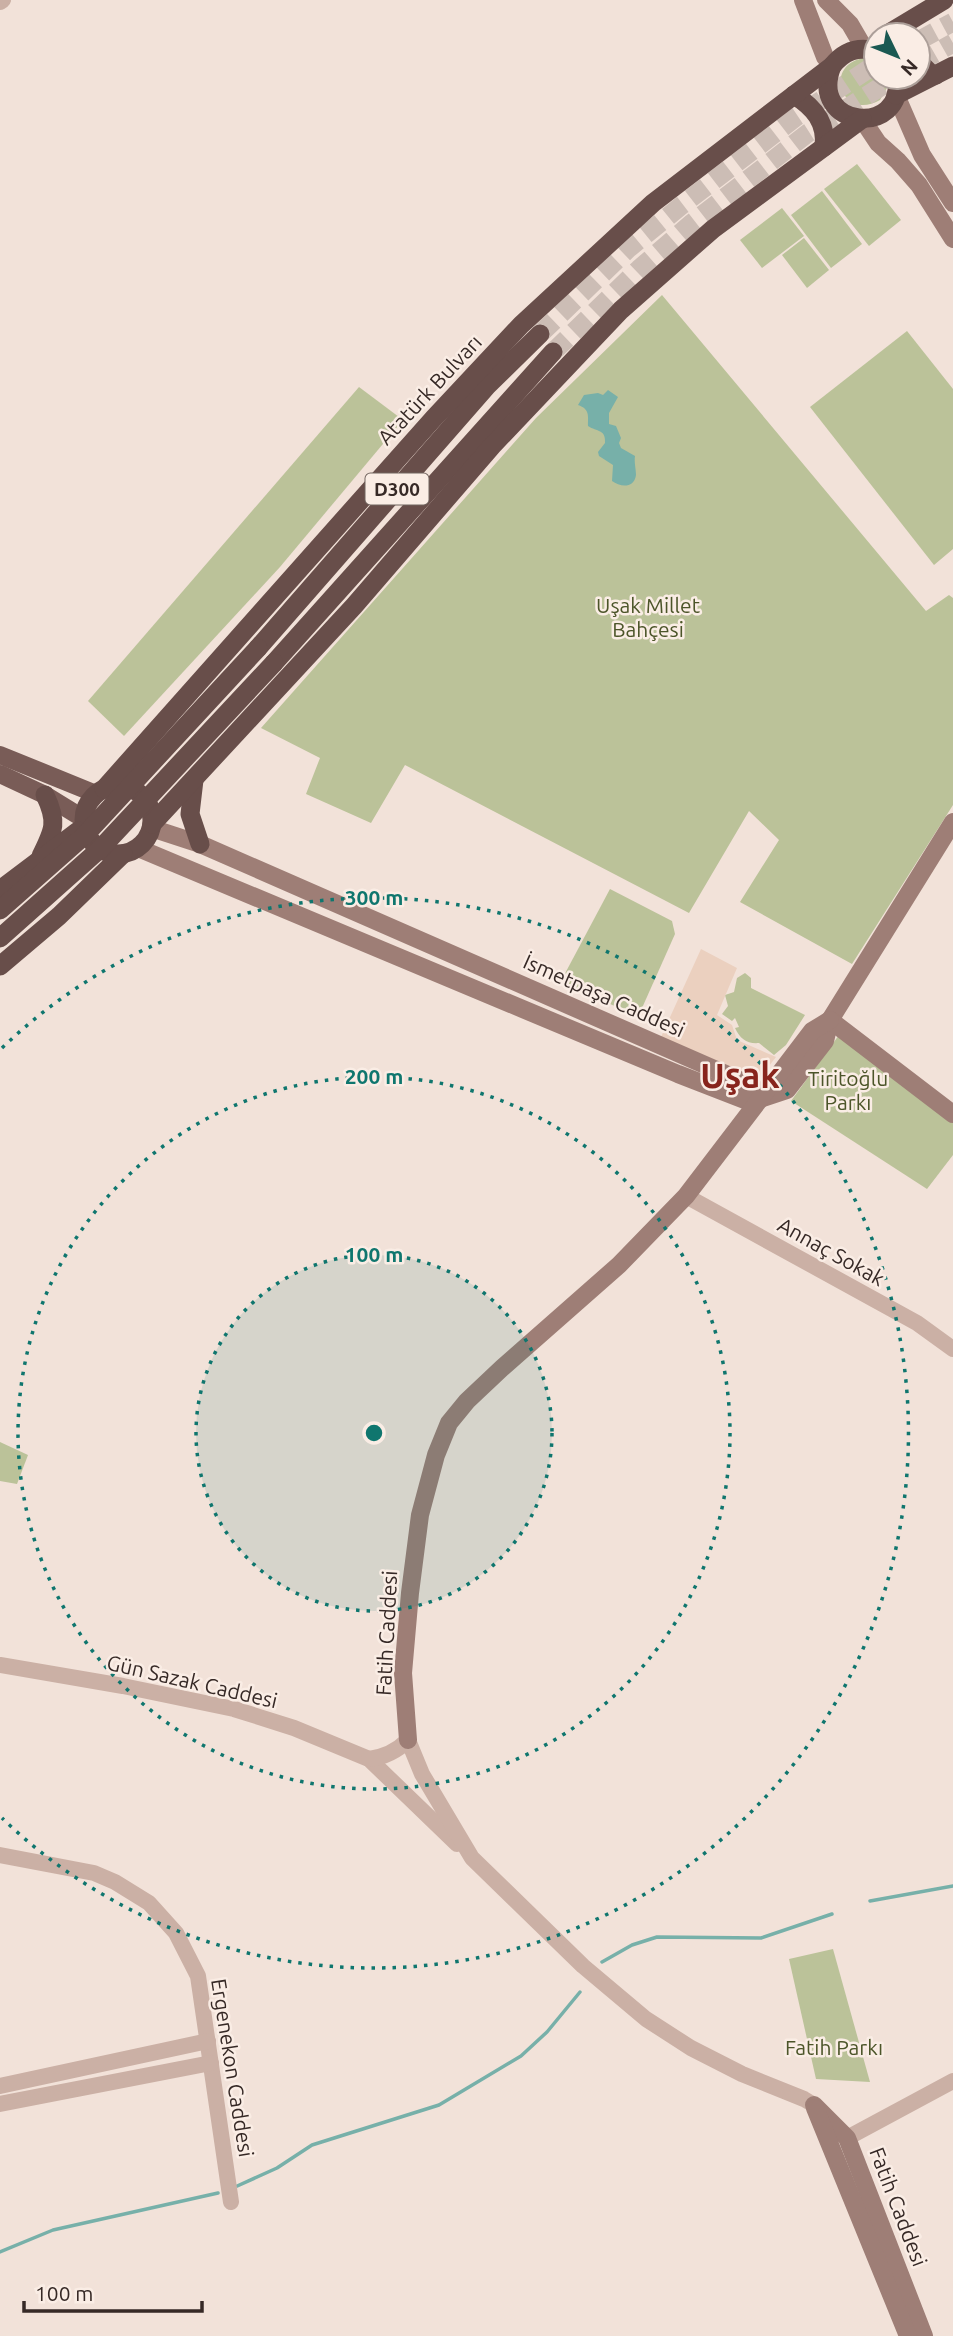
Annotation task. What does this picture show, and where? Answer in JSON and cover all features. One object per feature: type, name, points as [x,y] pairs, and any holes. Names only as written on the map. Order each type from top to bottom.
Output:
[{"type":"highway","points":[[910,21],[944,0]]},
{"type":"highway","points":[[916,21],[918,16]]},
{"type":"highway","name":"Atatürk Bulvarı","points":[[100,791],[433,419],[521,325],[653,203],[846,53],[862,49]]},
{"type":"highway","points":[[832,66],[827,86],[835,106],[842,113],[862,120]]},
{"type":"highway","points":[[0,966],[147,839],[152,826],[354,606],[492,446],[621,310],[713,229],[862,120],[887,110],[895,91]]},
{"type":"highway","points":[[794,95],[816,112],[823,127],[824,148]]},
{"type":"highway","name":"Atatürk Bulvarı","points":[[0,910],[85,835],[258,648],[487,386],[540,334]]},
{"type":"highway","name":"D300","points":[[0,938],[101,848],[274,663],[553,352]]},
{"type":"highway","points":[[194,780],[190,814],[200,844]]},
{"type":"highway","points":[[131,851],[110,853],[98,848],[89,838],[84,822],[87,805],[100,791],[125,786],[138,792],[151,809],[152,826]]},
{"type":"highway","points":[[38,861],[54,824],[54,815],[45,795]]},
{"type":"highway","points":[[0,890],[84,822]]},
{"type":"highway","points":[[38,861],[55,858],[70,866],[80,886],[75,901]]},
{"type":"main road","points":[[803,0],[825,57],[832,66]]},
{"type":"main road","points":[[826,0],[862,37]]},
{"type":"main road","points":[[899,91],[922,155],[953,203]]},
{"type":"main road","points":[[862,120],[878,143],[919,186],[953,239]]},
{"type":"main road","points":[[0,755],[100,791]]},
{"type":"main road","points":[[0,774],[45,795],[84,822]]},
{"type":"main road","points":[[760,1099],[787,1090],[825,1041],[830,1020],[953,822]]},
{"type":"main road","name":"İsmetpaşa Caddesi","points":[[131,851],[678,1074],[745,1100],[760,1099],[753,1086],[200,844],[152,826]]},
{"type":"main road","points":[[830,1020],[953,1114]]},
{"type":"main road","name":"Fatih Caddesi","points":[[408,1740],[403,1672],[413,1567],[420,1515],[436,1455],[449,1423],[467,1401],[502,1368],[619,1265],[686,1196],[760,1099]]},
{"type":"main road","name":"Fatih Caddesi","points":[[814,2105],[832,2120],[847,2138],[924,2336]]},
{"type":"main road","name":"Fatih Caddesi","points":[[814,2105],[908,2336]]},
{"type":"street","name":"Annaç Sokak","points":[[686,1196],[917,1323],[953,1349]]},
{"type":"street","name":"Gün Sazak Caddesi","points":[[0,1665],[234,1709],[294,1728],[369,1759]]},
{"type":"street","points":[[369,1759],[383,1757],[400,1748],[408,1740]]},
{"type":"street","name":"Fatih Caddesi","points":[[408,1740],[422,1774],[472,1858],[583,1966],[646,2019],[691,2048],[742,2074],[814,2105]]},
{"type":"street","points":[[369,1759],[472,1858]]},
{"type":"street","name":"Ergenekon Caddesi","points":[[0,1856],[94,1873],[125,1887],[149,1903],[176,1933],[198,1976],[231,2202]]},
{"type":"street","points":[[0,2086],[208,2042]]},
{"type":"street","points":[[0,2104],[211,2063]]},
{"type":"street","points":[[847,2138],[953,2081]]},
{"type":"green space","points":[[862,59],[862,91],[885,91],[880,100],[867,105],[856,104],[847,98],[842,90],[841,80],[843,71],[851,63]]},
{"type":"green space","points":[[857,164],[901,220],[869,246],[824,189]]},
{"type":"green space","points":[[822,191],[862,244],[831,268],[791,215]]},
{"type":"green space","points":[[782,208],[804,236],[762,268],[740,240]]},
{"type":"green space","points":[[804,238],[829,270],[807,288],[782,255]]},
{"type":"green space","name":"Uşak Millet Bahçesi","points":[[662,295],[926,611],[949,595],[953,598],[953,805],[852,964],[740,902],[779,840],[749,811],[689,913],[405,765],[371,823],[306,794],[320,758],[261,728],[536,418]]},
{"type":"green space","points":[[907,331],[953,389],[953,549],[934,565],[810,407]]},
{"type":"green space","points":[[359,387],[403,420],[280,567],[124,736],[88,701]]},
{"type":"green space","points":[[610,889],[672,921],[675,934],[638,1017],[561,981]]},
{"type":"green space","points":[[745,973],[751,978],[751,988],[805,1015],[786,1045],[774,1055],[759,1043],[747,1042],[735,1028],[739,1027],[735,1018],[732,1021],[722,1014],[728,1006],[725,995],[734,992],[737,978]]},
{"type":"green space","name":"Tiritoğlu Parkı","points":[[839,1035],[953,1120],[953,1155],[927,1189],[791,1101]]},
{"type":"green space","points":[[0,1442],[28,1455],[17,1484],[0,1481]]},
{"type":"green space","name":"Fatih Parkı","points":[[833,1949],[870,2082],[816,2079],[789,1959]]},
{"type":"shaded area","points":[[701,949],[737,968],[717,1015],[732,1025],[737,1040],[776,1057],[759,1079],[661,1037]]},
{"type":"water","points":[[608,390],[618,397],[609,413],[609,424],[616,426],[621,438],[621,448],[635,456],[635,480],[626,486],[612,481],[613,465],[599,456],[598,452],[605,443],[604,435],[588,426],[586,411],[578,405],[584,395],[603,395]]},
{"type":"waterway","points":[[870,1901],[953,1886]]},
{"type":"waterway","points":[[602,1962],[632,1945],[657,1937],[761,1938],[832,1914]]},
{"type":"waterway","points":[[235,2187],[277,2168],[312,2145],[439,2105],[521,2056],[547,2032],[580,1992]]},
{"type":"waterway","points":[[0,2252],[53,2230],[218,2193]]},
{"type":"tunnel","points":[[932,33],[953,22]]},
{"type":"tunnel","points":[[932,55],[953,43]]},
{"type":"tunnel","points":[[540,334],[628,249],[682,205],[796,117],[862,73]]},
{"type":"tunnel","points":[[553,352],[639,269],[692,223],[808,133],[874,91]]},
{"type":"district","name":"Uşak","points":[[740,1076]]}]
